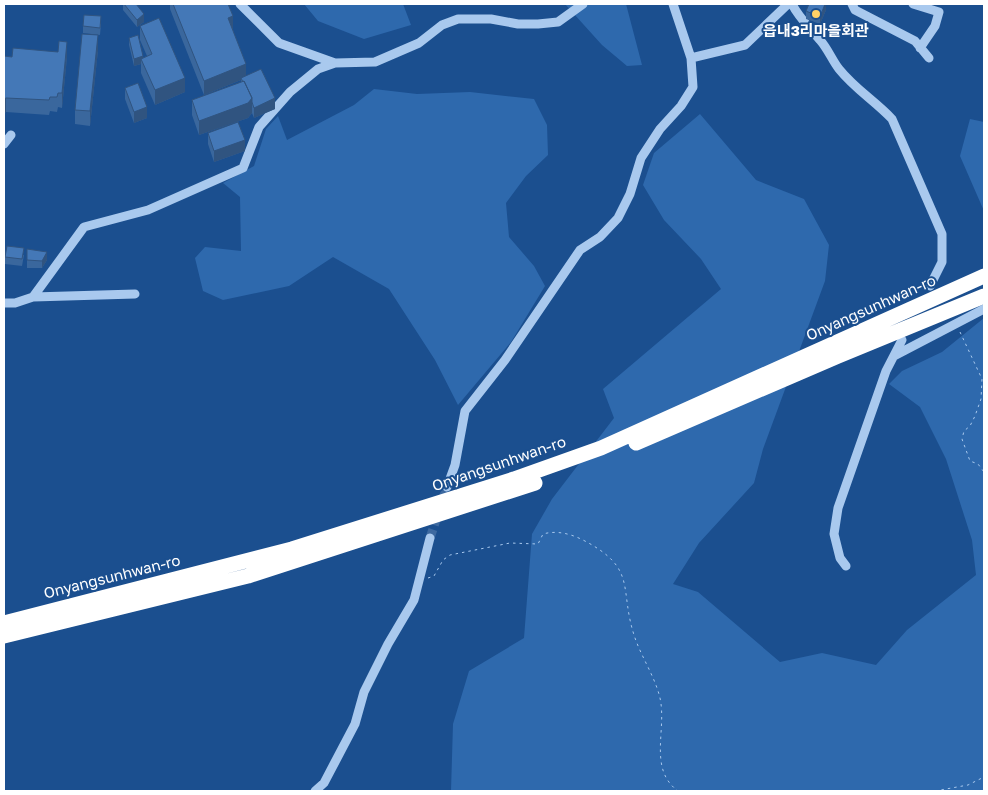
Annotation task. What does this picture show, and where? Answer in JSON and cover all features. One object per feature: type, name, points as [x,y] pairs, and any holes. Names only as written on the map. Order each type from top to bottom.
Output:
[{"type":"highway","name":"Onyangsunhwan-ro","points":[[4,623],[292,549],[514,479],[601,448],[984,276]]},
{"type":"highway","name":"Onyangsunhwan-ro","points":[[4,636],[248,576],[511,492],[611,454],[838,356],[984,296]]},
{"type":"street","points":[[240,4],[279,43],[335,62],[375,62],[419,43],[442,25],[458,18],[491,19],[518,24],[558,22],[582,4]]},
{"type":"street","points":[[447,487],[455,465],[466,411],[505,360],[580,250],[600,237],[618,218],[630,194],[641,158],[660,129],[682,106],[693,87],[691,58],[673,4]]},
{"type":"street","points":[[691,58],[745,45],[788,4]]},
{"type":"street","points":[[792,4],[797,15],[822,42],[839,69],[863,95],[879,106],[892,119],[942,234],[942,262],[930,286]]},
{"type":"street","points":[[852,4],[855,10],[915,41],[929,58]]},
{"type":"street","points":[[913,4],[939,12],[935,26],[920,48]]},
{"type":"street","points":[[33,297],[84,228],[148,210],[243,168],[260,127],[290,92],[318,69],[335,62]]},
{"type":"street","points":[[4,144],[11,135]]},
{"type":"street","points":[[4,303],[15,303],[33,297],[135,294]]},
{"type":"street","points":[[894,356],[984,309]]},
{"type":"street","points":[[846,566],[840,558],[834,534],[838,508],[894,356],[902,340]]},
{"type":"street","points":[[316,791],[324,784],[355,724],[364,692],[388,644],[414,600],[430,538]]},
{"type":"path","points":[[948,327],[960,332],[965,339],[982,379],[981,399],[975,416],[970,426],[964,431],[962,439],[970,461],[978,464],[984,472]]},
{"type":"path","points":[[418,582],[434,576],[442,560],[450,555],[510,543],[538,544],[543,534],[552,531],[573,534],[608,554],[621,568],[630,620],[660,697],[663,718],[659,752],[667,782],[678,791]]},
{"type":"path","points":[[936,791],[968,785],[984,777]]},
{"type":"shaded area","points":[[304,4],[403,4],[411,25],[364,39],[318,21]]},
{"type":"shaded area","points":[[565,4],[626,4],[642,65],[627,66],[602,45]]},
{"type":"shaded area","points":[[374,89],[417,94],[470,92],[534,99],[547,125],[548,155],[526,176],[506,203],[509,237],[534,266],[545,286],[511,342],[458,405],[435,360],[389,289],[333,257],[289,286],[223,300],[203,291],[195,258],[205,247],[241,251],[240,197],[223,183],[254,166],[266,129],[278,116],[287,140],[354,105]]},
{"type":"shaded area","points":[[700,114],[756,180],[804,199],[829,245],[825,281],[763,449],[754,483],[699,543],[673,584],[698,592],[780,662],[822,653],[876,665],[907,630],[976,575],[972,540],[946,459],[920,407],[889,384],[902,371],[942,352],[984,318],[984,791],[451,791],[453,724],[469,671],[524,638],[532,534],[552,499],[614,418],[603,389],[721,289],[701,259],[664,220],[643,185],[654,153]]},
{"type":"shaded area","points":[[970,119],[984,122],[984,211],[960,156]]},
{"type":"building","points":[[124,4],[136,4],[144,14],[137,20]]},
{"type":"building","points":[[173,4],[228,4],[233,16],[228,18],[246,64],[204,81]]},
{"type":"building","points":[[809,4],[825,4],[820,17],[806,11]]},
{"type":"building","points":[[84,15],[101,16],[100,28],[83,26]]},
{"type":"building","points":[[159,18],[185,78],[155,90],[141,59],[152,54],[140,26]]},
{"type":"building","points":[[82,34],[98,35],[90,111],[75,110]]},
{"type":"building","points":[[138,35],[143,56],[134,59],[129,38]]},
{"type":"building","points":[[59,41],[67,42],[62,93],[58,93],[57,97],[50,97],[49,100],[4,99],[4,56],[12,57],[13,48],[58,52]]},
{"type":"building","points":[[261,69],[275,98],[254,108],[252,98],[241,78]]},
{"type":"building","points":[[244,81],[252,98],[248,103],[199,121],[192,100]]},
{"type":"building","points":[[138,83],[147,107],[134,112],[125,88]]},
{"type":"building","points":[[238,122],[245,140],[214,151],[208,133]]},
{"type":"building","points":[[7,246],[24,248],[22,259],[5,257]]},
{"type":"building","points":[[27,249],[47,252],[42,261],[27,260]]},
{"type":"tunnel","points":[[430,538],[447,487]]},
{"type":"place","name":"읍내3리마을회관","points":[[816,14]]}]
